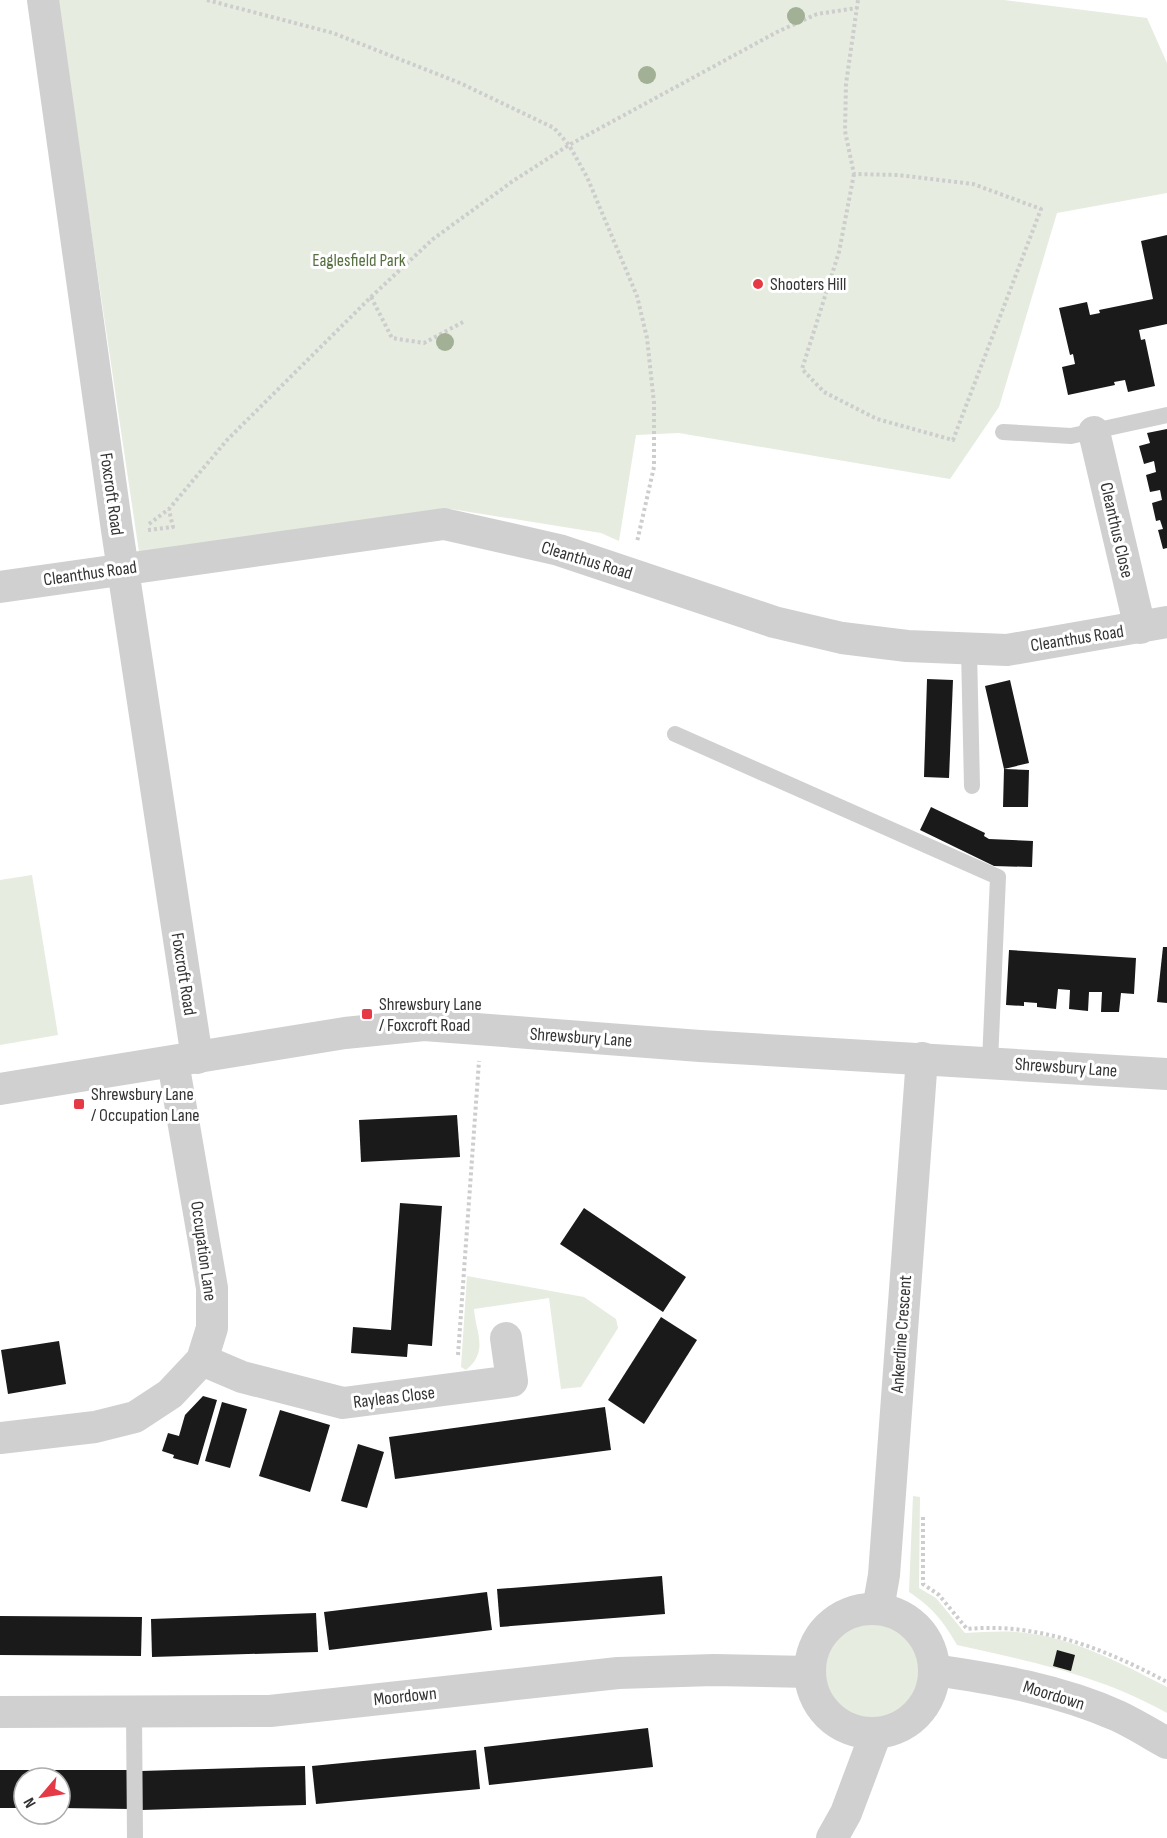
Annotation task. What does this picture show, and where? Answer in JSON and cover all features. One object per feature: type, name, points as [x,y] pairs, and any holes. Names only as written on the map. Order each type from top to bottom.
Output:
[{"type":"street","name":"Foxcroft Road","points":[[43,0],[123,568],[185,1060]]},
{"type":"street","name":"Cleanthus Close","points":[[1094,432],[1154,625]]},
{"type":"street","name":"Cleanthus Road","points":[[0,587],[444,524],[515,539],[629,572],[774,622],[831,635],[907,646],[1007,650],[1154,625]]},
{"type":"street","name":"Shrewsbury Lane","points":[[0,1089],[345,1034],[424,1025],[700,1046],[1167,1074]]},
{"type":"street","name":"Ankerdine Crescent","points":[[878,1609],[884,1575],[922,1058]]},
{"type":"street","name":"Occupation Lane","points":[[0,1438],[95,1427],[135,1417],[170,1394],[202,1360],[212,1328],[212,1288],[185,1060]]},
{"type":"street","name":"Rayleas Close","points":[[202,1360],[242,1377],[344,1403],[512,1381],[506,1338]]},
{"type":"street","points":[[878,1609],[896,1613],[924,1636],[932,1652],[934,1670],[932,1689],[923,1706],[910,1720],[894,1729],[876,1733],[856,1731],[838,1723],[823,1709],[814,1691],[810,1672],[812,1655],[819,1639],[830,1625],[853,1612],[878,1609]]},
{"type":"street","name":"Moordown","points":[[0,1712],[270,1711],[618,1673],[714,1670],[810,1672]]},
{"type":"street","name":"Moordown","points":[[934,1670],[993,1678],[1056,1694],[1118,1716],[1167,1743]]},
{"type":"street","points":[[832,1838],[846,1812],[876,1733]]},
{"type":"lane","points":[[1003,432],[1071,436],[1167,416]]},
{"type":"lane","points":[[969,650],[972,786]]},
{"type":"lane","points":[[675,735],[998,878],[990,1062]]},
{"type":"lane","points":[[134,1713],[135,1838]]},
{"type":"path","points":[[207,0],[333,33],[460,82],[554,128],[570,145],[587,177],[637,296],[647,338],[654,403],[654,467],[647,507],[629,572]]},
{"type":"path","points":[[854,174],[898,175],[973,184],[1041,209],[953,440],[877,419],[824,392],[802,369],[839,252],[854,174],[845,131],[846,84],[858,0]]},
{"type":"path","points":[[147,524],[169,509],[227,440],[433,239],[513,181],[570,145],[787,28],[817,14],[857,8]]},
{"type":"path","points":[[371,297],[392,338],[424,343],[463,322]]},
{"type":"path","points":[[149,530],[173,527],[169,509]]},
{"type":"path","points":[[455,1389],[481,1029]]},
{"type":"path","points":[[923,1508],[923,1584],[939,1594],[967,1629],[1033,1629],[1056,1635],[1167,1682]]},
{"type":"green space","name":"Eaglesfield Park","points":[[57,0],[1004,0],[1147,18],[1167,63],[1167,193],[1057,213],[999,407],[950,479],[679,433],[636,435],[619,541],[601,533],[451,509],[139,552]]},
{"type":"green space","points":[[32,875],[58,1035],[0,1045],[0,880]]},
{"type":"green space","points":[[467,1276],[584,1297],[616,1319],[618,1328],[581,1387],[561,1389],[549,1298],[474,1309],[479,1349],[473,1363],[466,1370],[461,1367]]},
{"type":"green space","points":[[913,1496],[920,1497],[919,1588],[936,1598],[965,1633],[1025,1633],[1051,1637],[1085,1648],[1167,1687],[1167,1713],[1091,1679],[957,1645],[937,1616],[909,1592]]},
{"type":"green space","points":[[873,1621],[892,1625],[908,1636],[919,1652],[923,1671],[919,1690],[908,1706],[892,1717],[873,1721],[854,1717],[838,1706],[827,1690],[823,1671],[827,1652],[838,1636],[854,1625]]},
{"type":"building","points":[[1167,235],[1167,324],[1139,330],[1141,340],[1145,339],[1155,386],[1128,392],[1125,380],[1114,382],[1115,385],[1068,395],[1062,367],[1075,364],[1073,354],[1070,355],[1059,308],[1087,302],[1090,315],[1100,313],[1099,310],[1153,299],[1141,241]]},
{"type":"building","points":[[1167,429],[1167,548],[1163,549],[1158,530],[1163,529],[1160,520],[1156,521],[1152,503],[1162,500],[1160,490],[1150,492],[1146,475],[1156,472],[1154,461],[1144,464],[1139,446],[1150,443],[1147,433]]},
{"type":"building","points":[[927,679],[953,680],[949,778],[924,777]]},
{"type":"building","points":[[1010,680],[1029,763],[1004,769],[985,686]]},
{"type":"building","points":[[1004,769],[1029,770],[1028,807],[1003,807]]},
{"type":"building","points":[[931,807],[985,833],[984,836],[989,839],[1033,841],[1032,867],[994,866],[920,830]]},
{"type":"building","points":[[1163,947],[1167,947],[1167,1003],[1157,1002]]},
{"type":"building","points":[[1009,950],[1136,958],[1134,994],[1121,993],[1119,1012],[1101,1012],[1102,992],[1089,992],[1088,1011],[1069,1009],[1070,990],[1058,989],[1056,1009],[1037,1007],[1037,1003],[1024,1002],[1024,1006],[1006,1005]]},
{"type":"building","points":[[457,1115],[460,1157],[361,1162],[359,1120]]},
{"type":"building","points":[[400,1203],[442,1206],[432,1346],[408,1344],[407,1357],[351,1353],[353,1327],[391,1330]]},
{"type":"building","points":[[584,1208],[686,1277],[663,1312],[560,1244]]},
{"type":"building","points":[[661,1317],[697,1340],[644,1424],[608,1400]]},
{"type":"building","points":[[59,1341],[66,1384],[8,1394],[1,1350]]},
{"type":"building","points":[[203,1396],[217,1400],[198,1465],[173,1458],[174,1455],[162,1451],[168,1433],[179,1436],[185,1415]]},
{"type":"building","points":[[222,1402],[247,1409],[230,1468],[205,1461]]},
{"type":"building","points":[[605,1407],[611,1450],[395,1479],[389,1437]]},
{"type":"building","points":[[280,1410],[330,1425],[310,1492],[259,1476]]},
{"type":"building","points":[[358,1444],[384,1452],[367,1508],[341,1501]]},
{"type":"building","points":[[662,1576],[665,1614],[500,1627],[497,1589]]},
{"type":"building","points":[[487,1592],[492,1630],[329,1650],[324,1612]]},
{"type":"building","points":[[316,1613],[318,1652],[152,1657],[151,1619]]},
{"type":"building","points":[[0,1616],[142,1617],[141,1656],[0,1655]]},
{"type":"building","points":[[1057,1650],[1075,1655],[1071,1671],[1053,1666]]},
{"type":"building","points":[[648,1728],[653,1767],[489,1785],[484,1747]]},
{"type":"building","points":[[476,1750],[480,1789],[316,1804],[312,1766]]},
{"type":"building","points":[[305,1766],[306,1805],[142,1810],[141,1771]]},
{"type":"building","points":[[0,1770],[12,1770],[12,1808],[0,1808]]},
{"type":"building","points":[[72,1770],[131,1770],[131,1809],[72,1808]]},
{"type":"place","name":"Shooters Hill","points":[[758,284]]},
{"type":"place","name":"Shrewsbury Lane / Foxcroft Road","points":[[367,1014]]},
{"type":"place","name":"Shrewsbury Lane / Occupation Lane","points":[[79,1104]]}]
